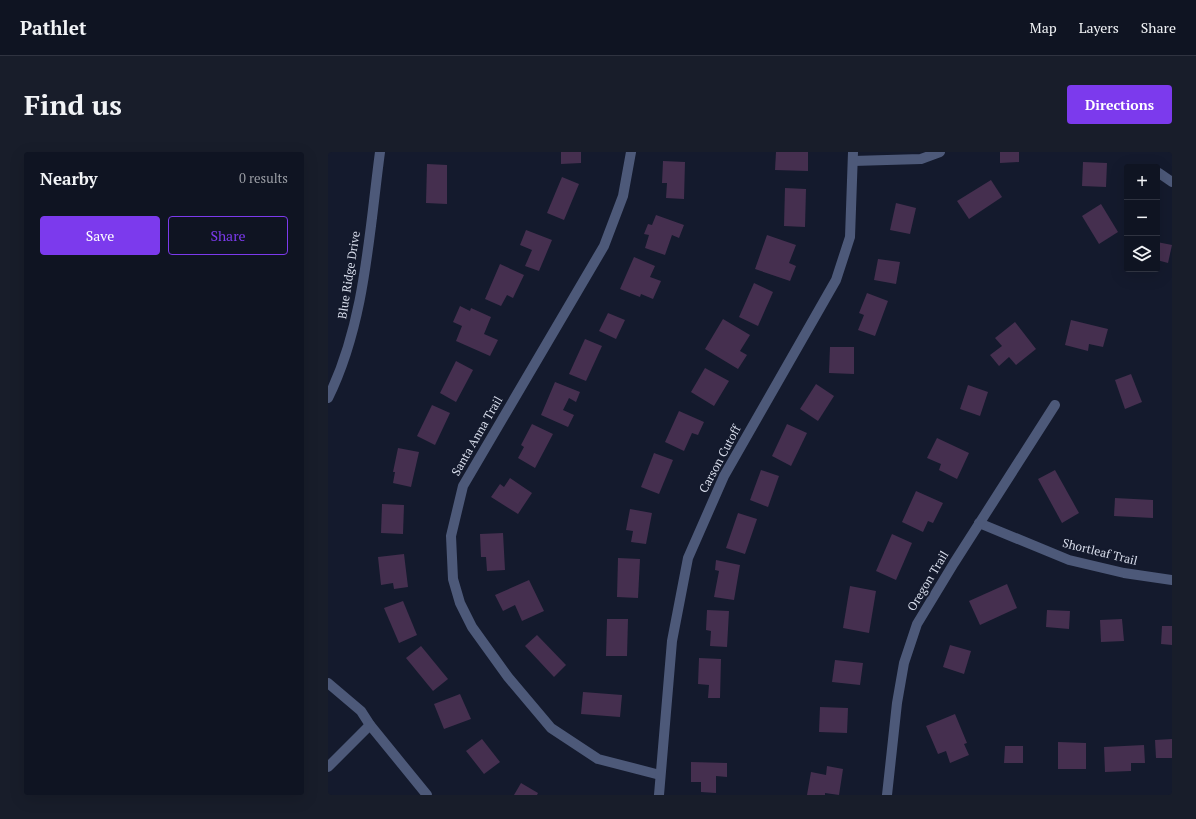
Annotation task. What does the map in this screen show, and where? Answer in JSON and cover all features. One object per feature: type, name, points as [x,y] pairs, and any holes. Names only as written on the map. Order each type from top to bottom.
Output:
[{"type":"street","name":"Blue Ridge Drive","points":[[328,398],[339,376],[356,319],[380,152]]},
{"type":"street","name":"Santa Anna Trail","points":[[631,152],[623,196],[604,246],[463,486],[451,536],[453,579],[460,603],[472,627],[508,677],[551,728],[598,759],[660,775]]},
{"type":"street","points":[[853,157],[921,159],[940,152]]},
{"type":"street","name":"Carson Cutoff","points":[[659,795],[672,641],[688,558],[724,476],[836,280],[850,237],[853,157]]},
{"type":"street","points":[[1160,174],[1172,182]]},
{"type":"street","name":"Oregon Trail","points":[[887,795],[896,703],[906,656],[917,624],[979,523],[1055,405]]},
{"type":"street","name":"Shortleaf Trail","points":[[979,523],[1069,560],[1124,572],[1172,580]]},
{"type":"street","points":[[328,684],[361,711],[370,725],[426,795]]},
{"type":"street","points":[[328,767],[370,725]]},
{"type":"building","points":[[561,152],[581,152],[581,163],[561,164]]},
{"type":"building","points":[[776,152],[808,152],[808,171],[775,170]]},
{"type":"building","points":[[1000,152],[1019,152],[1019,162],[1000,163]]},
{"type":"building","points":[[663,161],[685,162],[684,199],[666,198],[667,183],[662,183]]},
{"type":"building","points":[[1083,162],[1107,163],[1106,187],[1082,186]]},
{"type":"building","points":[[427,164],[447,165],[447,204],[426,203]]},
{"type":"building","points":[[562,177],[579,184],[564,220],[547,213]]},
{"type":"building","points":[[991,180],[1002,197],[969,219],[957,201]]},
{"type":"building","points":[[785,188],[806,189],[805,227],[784,226]]},
{"type":"building","points":[[896,203],[916,208],[910,234],[890,230]]},
{"type":"building","points":[[1101,204],[1118,232],[1099,244],[1082,216]]},
{"type":"building","points":[[656,215],[684,225],[679,238],[672,235],[665,255],[645,248],[649,235],[644,234],[648,224],[652,225]]},
{"type":"building","points":[[526,230],[552,240],[539,271],[525,266],[532,250],[520,245]]},
{"type":"building","points":[[767,235],[796,245],[789,263],[796,266],[790,281],[755,269]]},
{"type":"building","points":[[1160,243],[1172,245],[1168,263],[1160,261]]},
{"type":"building","points":[[634,257],[655,266],[650,277],[661,281],[653,299],[641,294],[640,297],[620,289]]},
{"type":"building","points":[[878,259],[900,262],[896,284],[874,280]]},
{"type":"building","points":[[500,264],[524,275],[513,298],[507,295],[501,306],[485,299]]},
{"type":"building","points":[[754,283],[773,292],[758,326],[739,317]]},
{"type":"building","points":[[867,293],[888,301],[875,336],[858,330],[864,315],[859,313]]},
{"type":"building","points":[[460,306],[470,311],[471,308],[491,317],[484,334],[498,340],[490,356],[456,341],[462,326],[453,322]]},
{"type":"building","points":[[608,313],[625,320],[616,339],[599,331]]},
{"type":"building","points":[[723,319],[750,335],[740,351],[747,355],[738,369],[705,349]]},
{"type":"building","points":[[1071,320],[1108,329],[1103,347],[1089,344],[1088,351],[1065,345]]},
{"type":"building","points":[[1015,322],[1036,349],[1016,365],[1009,357],[999,366],[990,355],[1002,346],[995,338]]},
{"type":"building","points":[[585,339],[602,346],[586,381],[569,374]]},
{"type":"building","points":[[830,347],[854,347],[854,374],[829,373]]},
{"type":"building","points":[[456,361],[473,370],[456,402],[440,393]]},
{"type":"building","points":[[705,368],[729,381],[714,406],[691,392]]},
{"type":"building","points":[[1131,374],[1142,402],[1125,409],[1115,380]]},
{"type":"building","points":[[555,382],[580,392],[576,402],[569,398],[563,410],[574,415],[568,427],[541,415]]},
{"type":"building","points":[[816,384],[834,396],[818,421],[800,409]]},
{"type":"building","points":[[968,385],[988,392],[980,416],[960,409]]},
{"type":"building","points":[[432,405],[450,413],[435,445],[417,436]]},
{"type":"building","points":[[679,411],[704,422],[698,435],[692,433],[684,451],[665,442]]},
{"type":"building","points":[[532,424],[553,434],[535,468],[518,458],[524,447],[521,445]]},
{"type":"building","points":[[787,424],[807,433],[791,466],[772,456]]},
{"type":"building","points":[[937,438],[969,453],[957,479],[939,470],[941,464],[927,458]]},
{"type":"building","points":[[398,448],[419,452],[411,487],[393,483],[395,472],[393,472]]},
{"type":"building","points":[[654,453],[673,460],[659,494],[641,487]]},
{"type":"building","points":[[761,470],[779,476],[768,507],[750,500]]},
{"type":"building","points":[[1055,470],[1079,513],[1062,523],[1038,479]]},
{"type":"building","points":[[510,478],[532,493],[518,514],[491,497],[500,484],[504,487]]},
{"type":"building","points":[[916,491],[943,503],[933,523],[928,521],[923,532],[902,522]]},
{"type":"building","points":[[1115,498],[1153,500],[1153,518],[1114,516]]},
{"type":"building","points":[[382,504],[404,505],[403,534],[381,533]]},
{"type":"building","points":[[630,509],[652,513],[646,544],[631,542],[633,531],[626,530]]},
{"type":"building","points":[[738,513],[757,519],[745,554],[726,548]]},
{"type":"building","points":[[503,533],[505,570],[487,571],[486,557],[481,557],[480,534]]},
{"type":"building","points":[[892,534],[912,543],[896,580],[876,571]]},
{"type":"building","points":[[404,554],[408,587],[394,589],[393,583],[381,585],[378,557]]},
{"type":"building","points":[[618,558],[640,559],[638,598],[617,597]]},
{"type":"building","points":[[716,560],[740,565],[734,600],[714,597],[719,571],[715,570]]},
{"type":"building","points":[[529,580],[544,611],[522,621],[515,605],[503,611],[495,595]]},
{"type":"building","points":[[1007,584],[1017,608],[980,625],[969,601]]},
{"type":"building","points":[[850,586],[876,591],[869,633],[843,628]]},
{"type":"building","points":[[403,601],[417,635],[399,643],[384,608]]},
{"type":"building","points":[[707,610],[729,611],[727,647],[710,646],[711,631],[706,630]]},
{"type":"building","points":[[1047,610],[1070,611],[1069,629],[1046,627]]},
{"type":"building","points":[[607,619],[628,619],[627,656],[606,656]]},
{"type":"building","points":[[1122,619],[1124,641],[1101,642],[1100,620]]},
{"type":"building","points":[[1162,626],[1172,626],[1172,645],[1161,644]]},
{"type":"building","points":[[537,635],[566,665],[554,677],[525,646]]},
{"type":"building","points":[[950,645],[971,651],[964,674],[943,667]]},
{"type":"building","points":[[421,646],[448,679],[433,691],[406,658]]},
{"type":"building","points":[[699,658],[721,659],[720,698],[708,698],[709,685],[698,684]]},
{"type":"building","points":[[835,660],[863,663],[860,685],[832,682]]},
{"type":"building","points":[[583,692],[622,695],[620,717],[581,714]]},
{"type":"building","points":[[460,694],[471,719],[444,729],[434,704]]},
{"type":"building","points":[[820,707],[848,708],[847,733],[819,732]]},
{"type":"building","points":[[955,714],[967,743],[964,744],[969,755],[950,763],[946,751],[938,754],[926,726]]},
{"type":"building","points":[[482,739],[500,762],[484,774],[466,751]]},
{"type":"building","points":[[1172,739],[1172,758],[1156,758],[1155,740]]},
{"type":"building","points":[[1058,742],[1086,743],[1086,769],[1058,769]]},
{"type":"building","points":[[1144,745],[1145,763],[1131,763],[1131,771],[1105,772],[1104,747]]},
{"type":"building","points":[[1005,746],[1023,746],[1023,763],[1004,763]]},
{"type":"building","points":[[691,762],[727,763],[727,777],[716,776],[716,793],[701,792],[701,782],[691,782]]},
{"type":"building","points":[[827,766],[843,769],[839,795],[825,793],[825,795],[807,795],[811,772],[826,775]]},
{"type":"building","points":[[521,783],[538,793],[537,795],[514,795]]}]
